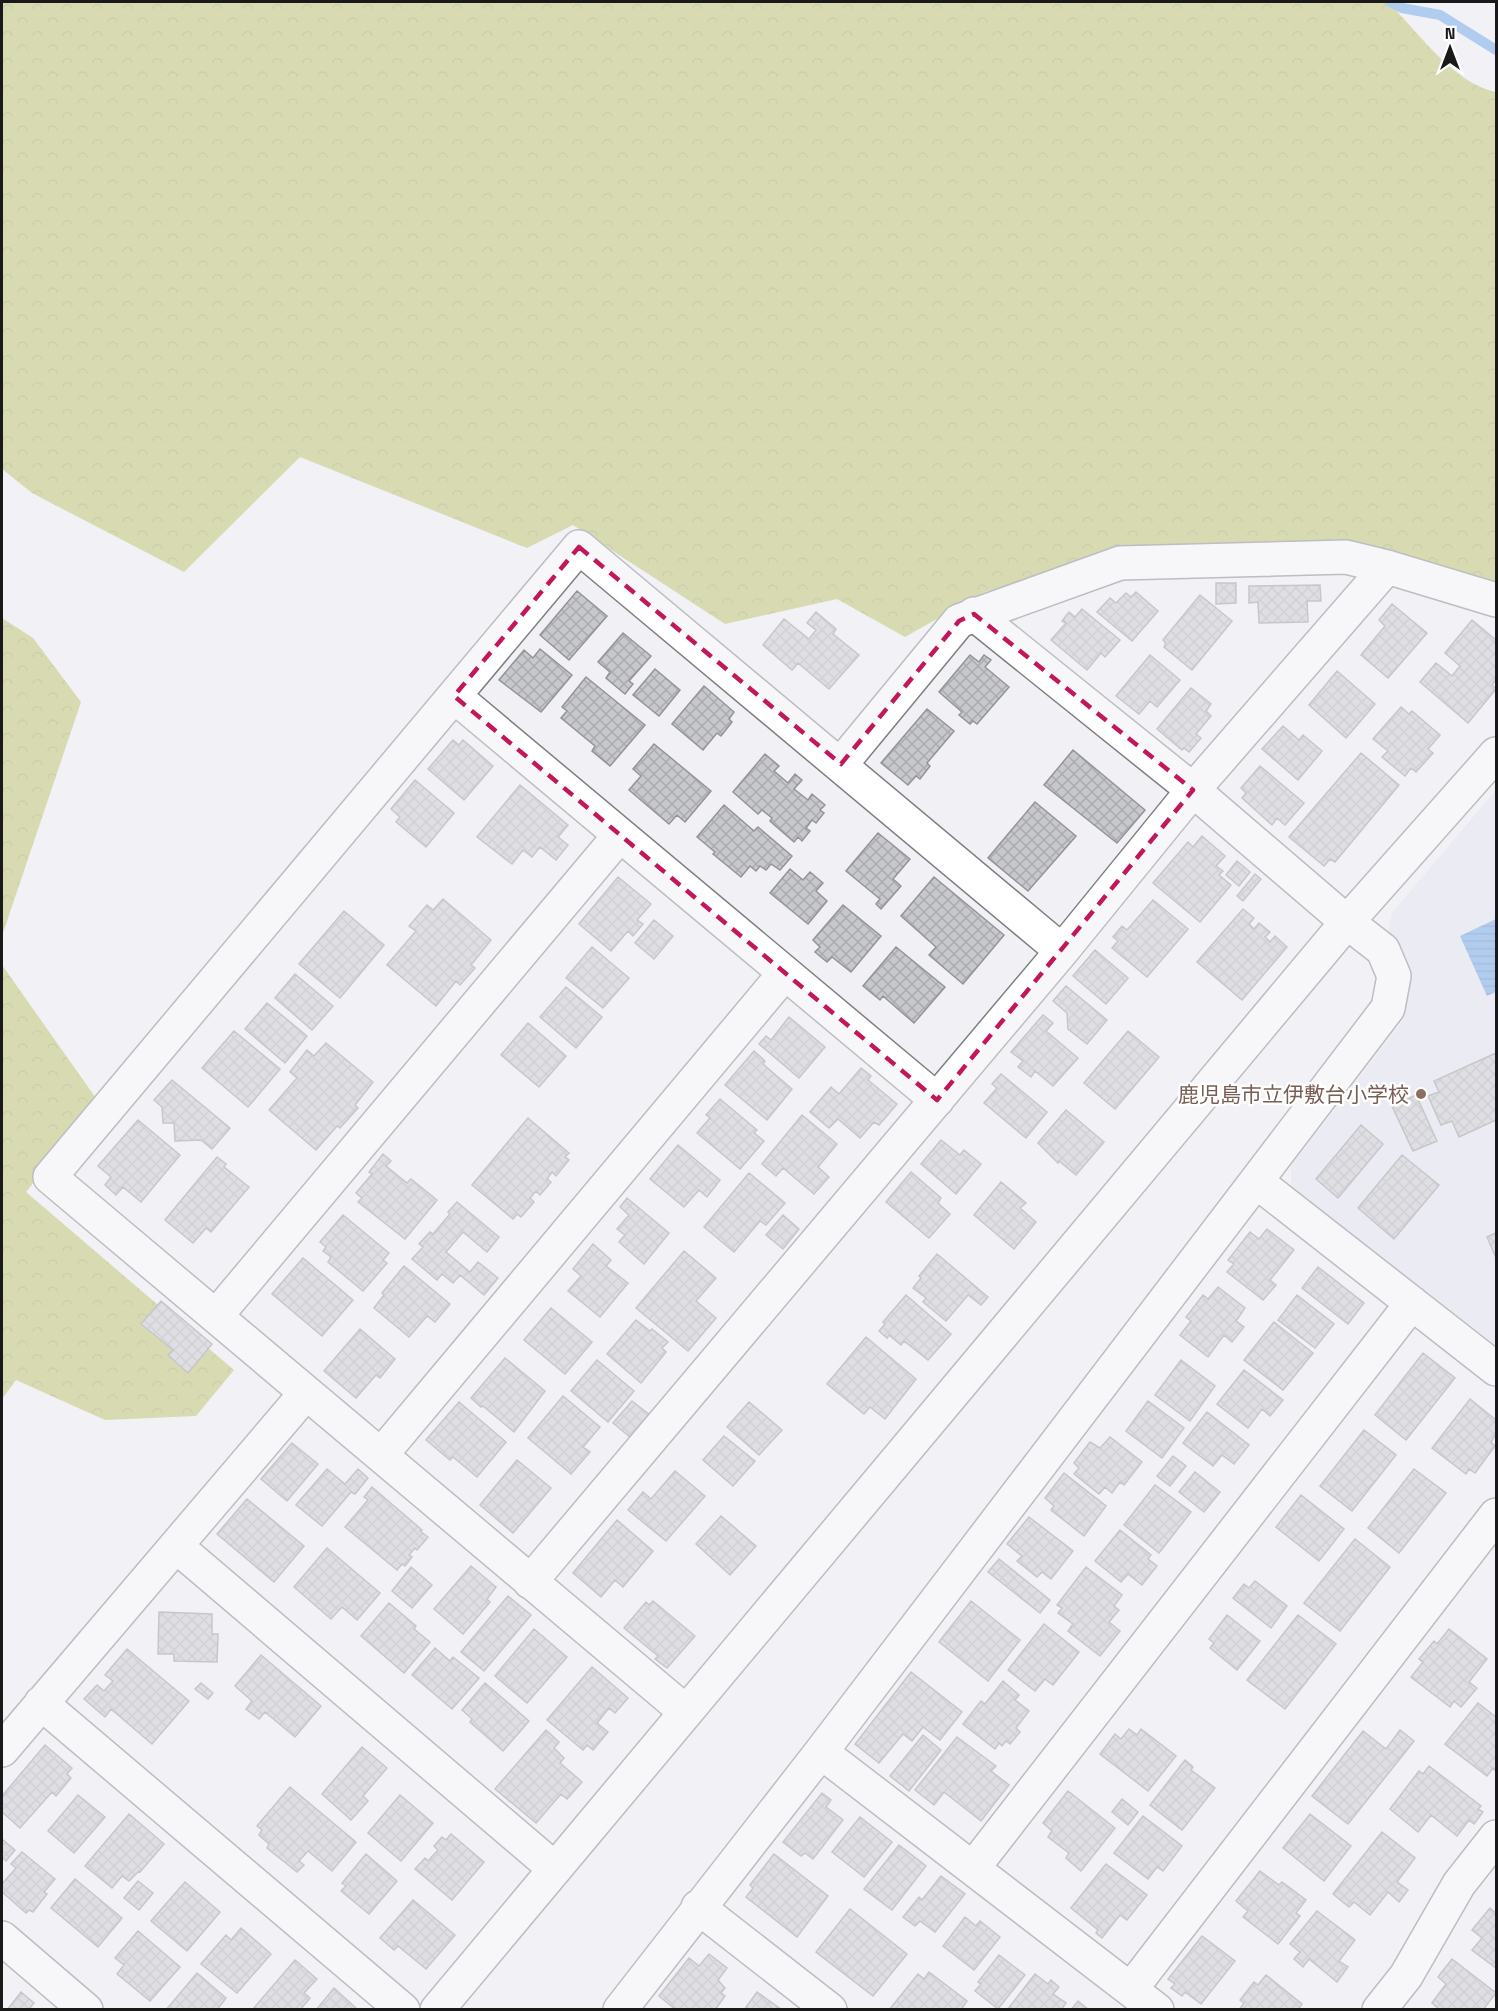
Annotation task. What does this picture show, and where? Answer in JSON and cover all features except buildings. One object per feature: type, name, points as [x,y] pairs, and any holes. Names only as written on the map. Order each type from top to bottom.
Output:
[{"type":"street","points":[[686,1713],[50,1177],[579,547],[1062,951]]},
{"type":"street","points":[[841,764],[959,621],[1120,563],[1346,557],[1497,600]]},
{"type":"street","points":[[530,1582],[1062,951],[1193,790],[1386,567]]},
{"type":"street","points":[[620,2010],[821,1752],[1388,1008],[1394,976],[1383,950],[1193,790],[974,614]]},
{"type":"street","points":[[454,696],[937,1100]]},
{"type":"street","points":[[436,2010],[1347,922],[1497,754]]},
{"type":"street","points":[[216,1316],[620,835]]},
{"type":"street","points":[[381,1455],[785,973]]},
{"type":"street","points":[[1257,1182],[1497,1369]]},
{"type":"street","points":[[973,1868],[1412,1303]]},
{"type":"street","points":[[2,1750],[306,1392]]},
{"type":"street","points":[[1131,1989],[1497,1515]]},
{"type":"street","points":[[176,1546],[555,1869]]},
{"type":"street","points":[[41,1702],[403,2010]]},
{"type":"street","points":[[821,1752],[1158,2010]]},
{"type":"street","points":[[1379,2010],[1406,1976],[1459,1884],[1497,1837]]},
{"type":"street","points":[[698,1907],[830,2010]]},
{"type":"street","points":[[2,1938],[86,2010]]},
{"type":"highlighted area","points":[[579,547],[841,764],[959,621],[974,614],[1193,790],[937,1100],[454,696]]},
{"type":"shaded area","name":"鹿児島市立伊敷台小学校","points":[[1496,790],[1496,1347],[1291,1188],[1291,1166],[1402,1022],[1407,990],[1405,955],[1388,934],[1392,913]]},
{"type":"green space","points":[[2,2],[1388,2],[1451,68],[1481,87],[1496,92],[1496,584],[1119,552],[985,592],[905,637],[837,599],[725,624],[573,525],[527,548],[300,457],[184,572],[32,493],[2,469]]},
{"type":"green space","points":[[2,618],[33,638],[81,702],[2,936]]},
{"type":"green space","points":[[2,965],[98,1101],[26,1192],[234,1370],[196,1416],[105,1420],[16,1380],[2,1399]]},
{"type":"water","points":[[1496,919],[1496,992],[1487,996],[1460,936]]},
{"type":"waterway","points":[[1390,2],[1402,8],[1440,15],[1496,50]]},
{"type":"place","name":"鹿児島市立伊敷台小学校","points":[[1421,1094]]}]
